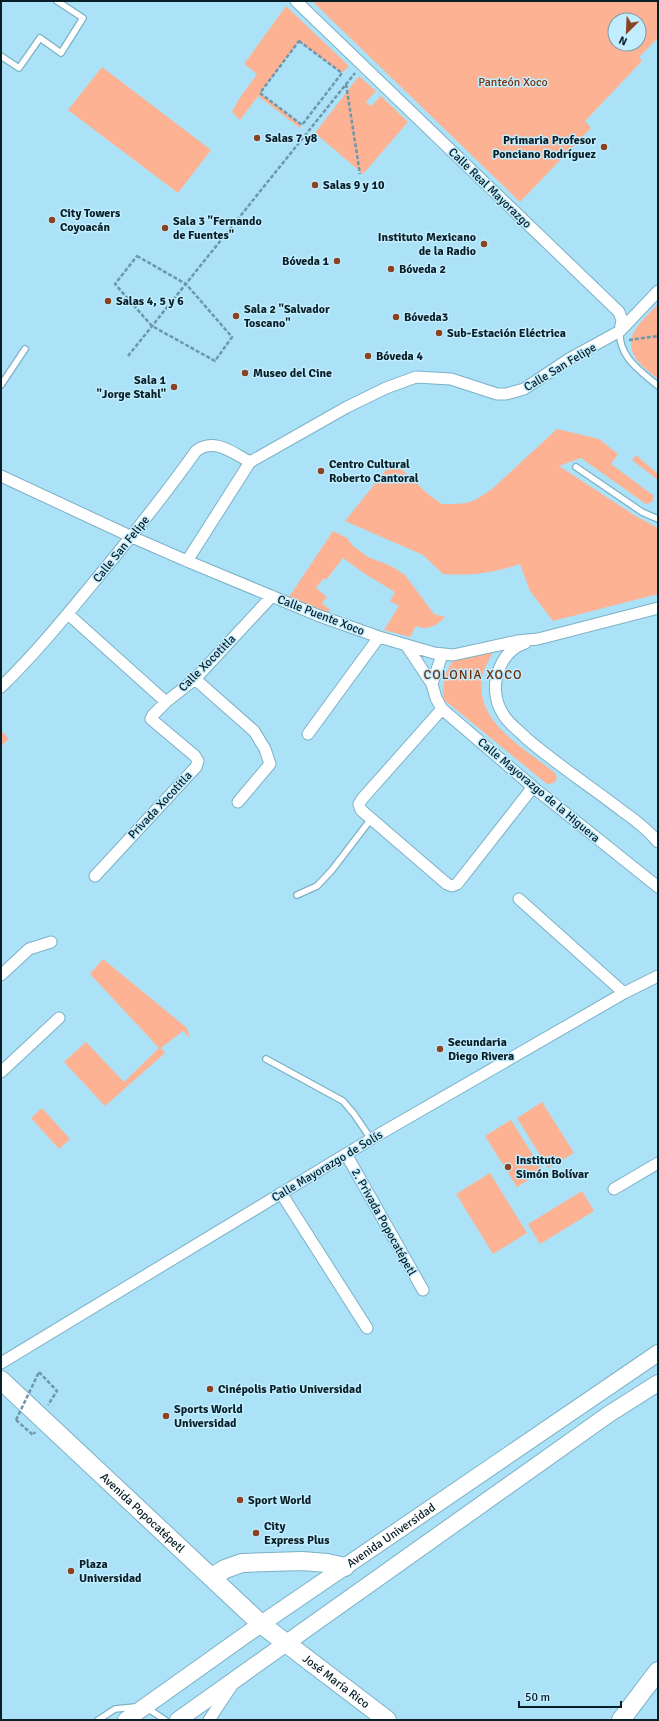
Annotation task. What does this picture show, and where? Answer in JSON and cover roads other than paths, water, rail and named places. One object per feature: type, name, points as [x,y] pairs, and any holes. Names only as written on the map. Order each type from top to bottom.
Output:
[{"type":"main road","name":"Avenida Universidad","points":[[126,1720],[261,1624],[658,1353]]},
{"type":"main road","name":"Avenida Popocatépetl","points":[[1,1380],[261,1624],[286,1643]]},
{"type":"main road","points":[[178,1720],[609,1414],[658,1383]]},
{"type":"main road","points":[[212,1577],[225,1569],[242,1563],[302,1561],[327,1563],[345,1567]]},
{"type":"main road","name":"José María Rico","points":[[286,1643],[387,1720]]},
{"type":"main road","points":[[621,1720],[658,1671]]},
{"type":"street","name":"Calle Real Mayorazgo","points":[[296,1],[618,312],[622,320],[620,336]]},
{"type":"street","name":"Calle San Felipe","points":[[187,560],[250,462],[386,388],[416,377],[451,378],[497,394],[515,393],[524,390],[568,359],[620,336],[658,291]]},
{"type":"street","name":"Calle San Felipe","points":[[1,687],[32,657],[132,537],[196,451],[206,445],[216,445],[250,462]]},
{"type":"street","name":"Calle Puente Xoco","points":[[1,476],[132,537],[323,618],[379,638],[442,654],[453,655],[517,641],[538,639],[658,608]]},
{"type":"street","name":"Calle Xocotitla","points":[[166,702],[195,679],[272,596]]},
{"type":"street","points":[[68,614],[166,702]]},
{"type":"street","points":[[308,734],[379,638]]},
{"type":"street","points":[[538,639],[513,649],[502,663],[496,679],[495,688],[498,706],[502,714],[537,747],[629,816],[658,842]]},
{"type":"street","name":"Calle Mayorazgo de la Higuera","points":[[406,646],[432,684],[436,698],[442,709],[533,787],[658,887]]},
{"type":"street","points":[[432,684],[442,654]]},
{"type":"street","points":[[195,679],[254,731],[265,749],[270,764],[238,802]]},
{"type":"street","name":"Privada Xocotitla","points":[[95,876],[196,767],[198,761],[195,756],[151,719],[166,702]]},
{"type":"street","points":[[442,709],[362,799],[359,804],[360,810],[447,884],[452,886],[457,884],[533,787]]},
{"type":"street","points":[[519,899],[624,993]]},
{"type":"street","points":[[1,976],[29,950],[50,942]]},
{"type":"street","name":"Calle Mayorazgo de Solís","points":[[1,1363],[371,1139],[624,993],[658,976]]},
{"type":"street","points":[[1,1072],[59,1018]]},
{"type":"street","name":"2. Privada Popocatépetl","points":[[346,1154],[423,1290]]},
{"type":"street","points":[[614,1189],[658,1163]]},
{"type":"street","points":[[281,1193],[367,1328]]},
{"type":"street","points":[[209,1720],[239,1676]]},
{"type":"lane","points":[[1,56],[19,68],[40,38],[61,52],[83,18],[57,1]]},
{"type":"lane","name":"Calle Real Mayorazgo","points":[[620,336],[622,348],[628,359],[658,386]]},
{"type":"lane","points":[[1,385],[25,349]]},
{"type":"lane","points":[[576,467],[642,512],[658,519]]},
{"type":"lane","points":[[297,895],[317,886],[371,819]]},
{"type":"lane","points":[[266,1059],[342,1100],[354,1114],[371,1139]]},
{"type":"lane","points":[[98,1720],[115,1709],[145,1706],[165,1720]]},
{"type":"place","name":"Salas 7 y8","points":[[257,138]]},
{"type":"place","name":"Primaria Profesor Ponciano Rodríguez","points":[[604,147]]},
{"type":"place","name":"Salas 9 y 10","points":[[315,185]]},
{"type":"place","name":"City Towers Coyoacán","points":[[52,220]]},
{"type":"place","name":"Sala 3 \"Fernando de Fuentes\"","points":[[165,228]]},
{"type":"place","name":"Instituto Mexicano de la Radio","points":[[484,244]]},
{"type":"place","name":"Bóveda 1","points":[[337,261]]},
{"type":"place","name":"Bóveda 2","points":[[391,269]]},
{"type":"place","name":"Salas 4, 5 y 6","points":[[108,301]]},
{"type":"place","name":"Sala 2 \"Salvador Toscano\"","points":[[236,316]]},
{"type":"place","name":"Bóveda3","points":[[396,317]]},
{"type":"place","name":"Sub-Estación Eléctrica","points":[[439,333]]},
{"type":"place","name":"Bóveda 4","points":[[368,356]]},
{"type":"place","name":"Museo del Cine","points":[[245,373]]},
{"type":"place","name":"Sala 1 \"Jorge Stahl\"","points":[[174,387]]},
{"type":"place","name":"Centro Cultural Roberto Cantoral","points":[[321,471]]},
{"type":"place","name":"Secundaria Diego Rivera","points":[[440,1049]]},
{"type":"place","name":"Instituto Simón Bolívar","points":[[508,1167]]},
{"type":"place","name":"Cinépolis Patio Universidad","points":[[210,1389]]},
{"type":"place","name":"Sports World Universidad","points":[[166,1416]]},
{"type":"place","name":"Sport World","points":[[240,1500]]},
{"type":"place","name":"City Express Plus","points":[[256,1533]]},
{"type":"place","name":"Plaza Universidad","points":[[71,1571]]},
{"type":"district","name":"COLONIA XOCO","points":[[473,674]]},
{"type":"park label","name":"Panteón Xoco","points":[[513,82]]}]
